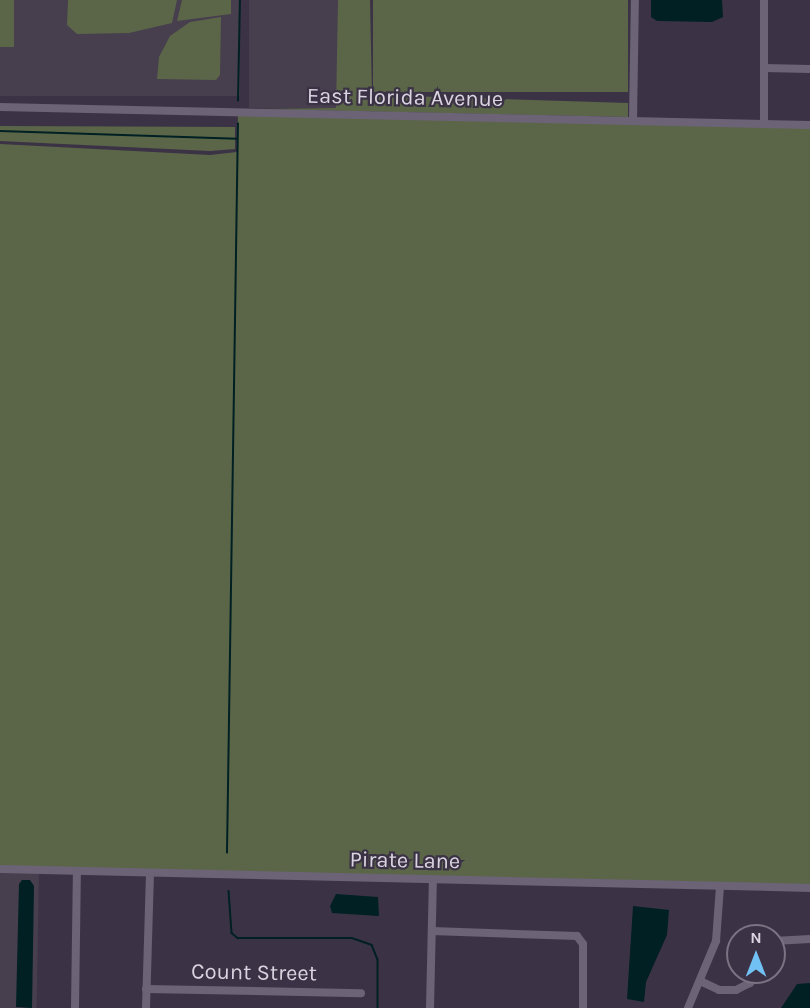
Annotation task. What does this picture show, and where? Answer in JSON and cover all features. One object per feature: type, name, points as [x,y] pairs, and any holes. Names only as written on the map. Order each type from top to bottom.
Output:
[{"type":"street","points":[[633,121],[635,0]]},
{"type":"street","points":[[764,0],[764,123]]},
{"type":"street","points":[[764,68],[810,69]]},
{"type":"street","name":"East Florida Avenue","points":[[0,107],[810,125]]},
{"type":"street","name":"Pirate Lane","points":[[0,869],[810,888]]},
{"type":"street","points":[[75,1008],[77,871]]},
{"type":"street","points":[[146,1008],[150,873]]},
{"type":"street","points":[[430,1008],[433,880]]},
{"type":"street","points":[[688,1008],[716,941],[720,886]]},
{"type":"street","points":[[432,931],[577,936],[583,944],[583,1008]]},
{"type":"street","points":[[786,940],[810,939]]},
{"type":"street","points":[[700,981],[719,990],[736,990],[748,984]]},
{"type":"street","name":"Count Street","points":[[146,989],[361,993]]},
{"type":"shaded area","points":[[0,0],[240,0],[240,96],[0,96]]},
{"type":"shaded area","points":[[0,0],[14,0],[14,47],[0,47]]},
{"type":"shaded area","points":[[68,0],[177,0],[172,23],[129,33],[77,34],[67,25]]},
{"type":"shaded area","points":[[182,0],[231,0],[231,14],[177,21]]},
{"type":"shaded area","points":[[249,0],[338,0],[338,108],[249,108]]},
{"type":"shaded area","points":[[338,0],[370,0],[372,95],[628,103],[628,117],[250,109],[336,108]]},
{"type":"shaded area","points":[[373,0],[628,0],[628,92],[373,92]]},
{"type":"shaded area","points":[[651,0],[722,0],[723,17],[712,22],[657,21],[651,17]]},
{"type":"shaded area","points":[[221,17],[220,75],[216,80],[157,79],[159,57],[170,36],[190,22]]},
{"type":"shaded area","points":[[238,112],[810,125],[810,888],[0,868],[0,144],[210,155],[237,152]]},
{"type":"shaded area","points":[[0,126],[235,127],[235,149],[210,151],[0,141]]},
{"type":"shaded area","points":[[0,872],[39,873],[37,1008],[0,1008]]},
{"type":"shaded area","points":[[22,880],[30,880],[34,886],[32,1008],[16,1007],[19,884]]},
{"type":"shaded area","points":[[336,894],[378,897],[379,916],[332,913],[330,906]]},
{"type":"shaded area","points":[[633,906],[669,910],[667,935],[646,982],[644,1002],[627,999]]},
{"type":"shaded area","points":[[810,983],[810,1008],[781,1008],[797,984]]},
{"type":"waterway","points":[[238,101],[240,0]]},
{"type":"waterway","points":[[227,853],[238,124]]},
{"type":"waterway","points":[[0,131],[237,139]]},
{"type":"waterway","points":[[229,891],[232,933],[238,938],[352,938],[372,945],[378,960],[378,1008]]}]
